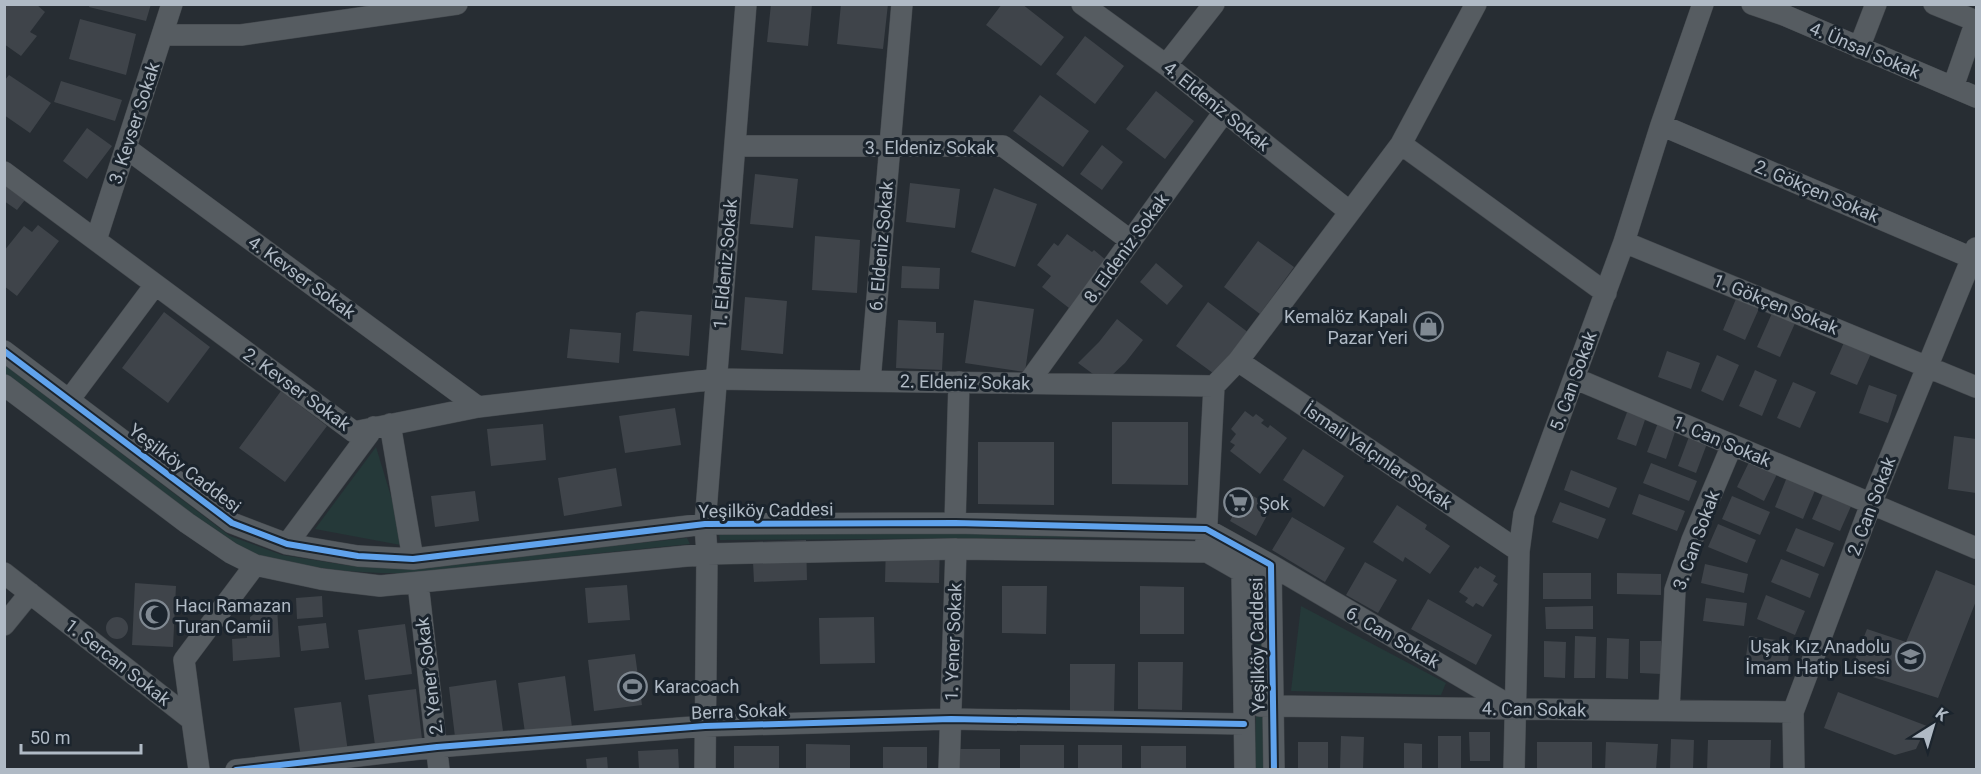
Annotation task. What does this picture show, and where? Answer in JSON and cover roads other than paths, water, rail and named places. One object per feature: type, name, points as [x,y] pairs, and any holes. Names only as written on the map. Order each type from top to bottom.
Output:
[{"type":"street","name":"3. Kevser Sokak","points":[[96,240],[172,4]]},
{"type":"street","points":[[163,35],[241,35],[457,4]]},
{"type":"street","name":"1. Eldeniz Sokak","points":[[705,770],[707,554],[705,524],[746,4]]},
{"type":"street","name":"6. Eldeniz Sokak","points":[[870,381],[902,4]]},
{"type":"street","name":"4. Eldeniz Sokak","points":[[1082,4],[1166,65],[1350,212]]},
{"type":"street","points":[[1166,65],[1214,4]]},
{"type":"street","points":[[1207,552],[1206,529],[1214,386],[1238,361],[1401,144],[1476,4]]},
{"type":"street","name":"5. Can Sokak","points":[[1514,770],[1520,551],[1524,514],[1624,242],[1703,4]]},
{"type":"street","name":"4. Ünsal Sokak","points":[[1752,4],[1786,10],[1859,48],[1977,97]]},
{"type":"street","points":[[1859,48],[1876,4]]},
{"type":"street","points":[[1934,4],[1977,21],[1953,87]]},
{"type":"street","name":"8. Eldeniz Sokak","points":[[1028,383],[1224,112]]},
{"type":"street","name":"2. Gökçen Sokak","points":[[1661,125],[1974,253]]},
{"type":"street","points":[[1401,144],[1605,293]]},
{"type":"street","name":"3. Eldeniz Sokak","points":[[735,146],[1003,146],[1131,241]]},
{"type":"street","name":"4. Kevser Sokak","points":[[126,148],[478,407]]},
{"type":"street","name":"2. Kevser Sokak","points":[[4,172],[354,432],[478,407],[716,379]]},
{"type":"street","name":"1. Gökçen Sokak","points":[[1624,242],[1977,387]]},
{"type":"street","name":"2. Can Sokak","points":[[1794,770],[1793,712],[1871,504],[1974,253]]},
{"type":"street","points":[[69,400],[155,285]]},
{"type":"street","name":"Yeşilköy Caddesi","points":[[4,351],[232,524],[287,544],[358,555],[413,559],[705,524],[954,523],[1206,529],[1271,565],[1274,770]]},
{"type":"street","name":"İsmail Yalçınlar Sokak","points":[[1238,361],[1520,551]]},
{"type":"street","name":"1. Can Sokak","points":[[1574,378],[1977,548]]},
{"type":"street","name":"2. Eldeniz Sokak","points":[[716,379],[1214,386]]},
{"type":"street","points":[[954,523],[959,382]]},
{"type":"street","name":"Yeşilköy Caddesi","points":[[4,385],[187,524],[231,553],[255,565],[312,578],[380,586],[707,554],[956,549],[1207,552],[1242,572],[1245,770]]},
{"type":"street","points":[[287,544],[382,426]]},
{"type":"street","points":[[382,426],[413,559]]},
{"type":"street","name":"3. Can Sokak","points":[[1669,710],[1675,590],[1692,540],[1732,445]]},
{"type":"street","name":"1. Yener Sokak","points":[[949,770],[956,549]]},
{"type":"street","points":[[198,770],[184,660],[255,565]]},
{"type":"street","points":[[1242,572],[1271,565]]},
{"type":"street","name":"6. Can Sokak","points":[[1271,565],[1515,709]]},
{"type":"street","name":"1. Sercan Sokak","points":[[4,573],[192,720]]},
{"type":"street","name":"2. Yener Sokak","points":[[418,582],[440,770]]},
{"type":"street","points":[[4,625],[30,593]]},
{"type":"street","name":"4. Can Sokak","points":[[1244,715],[1274,706],[1793,712]]},
{"type":"street","name":"Berra Sokak","points":[[236,770],[437,747],[705,726],[951,719],[1244,715]]},
{"type":"place","name":"Kemalöz Kapalı Pazar Yeri","points":[[1429,326]]},
{"type":"place","name":"Şok","points":[[1238,503]]},
{"type":"place","name":"Hacı Ramazan Turan Camii","points":[[154,615]]},
{"type":"place","name":"Uşak Kız Anadolu İmam Hatip Lisesi","points":[[1911,656]]},
{"type":"place","name":"Karacoach","points":[[633,686]]}]
